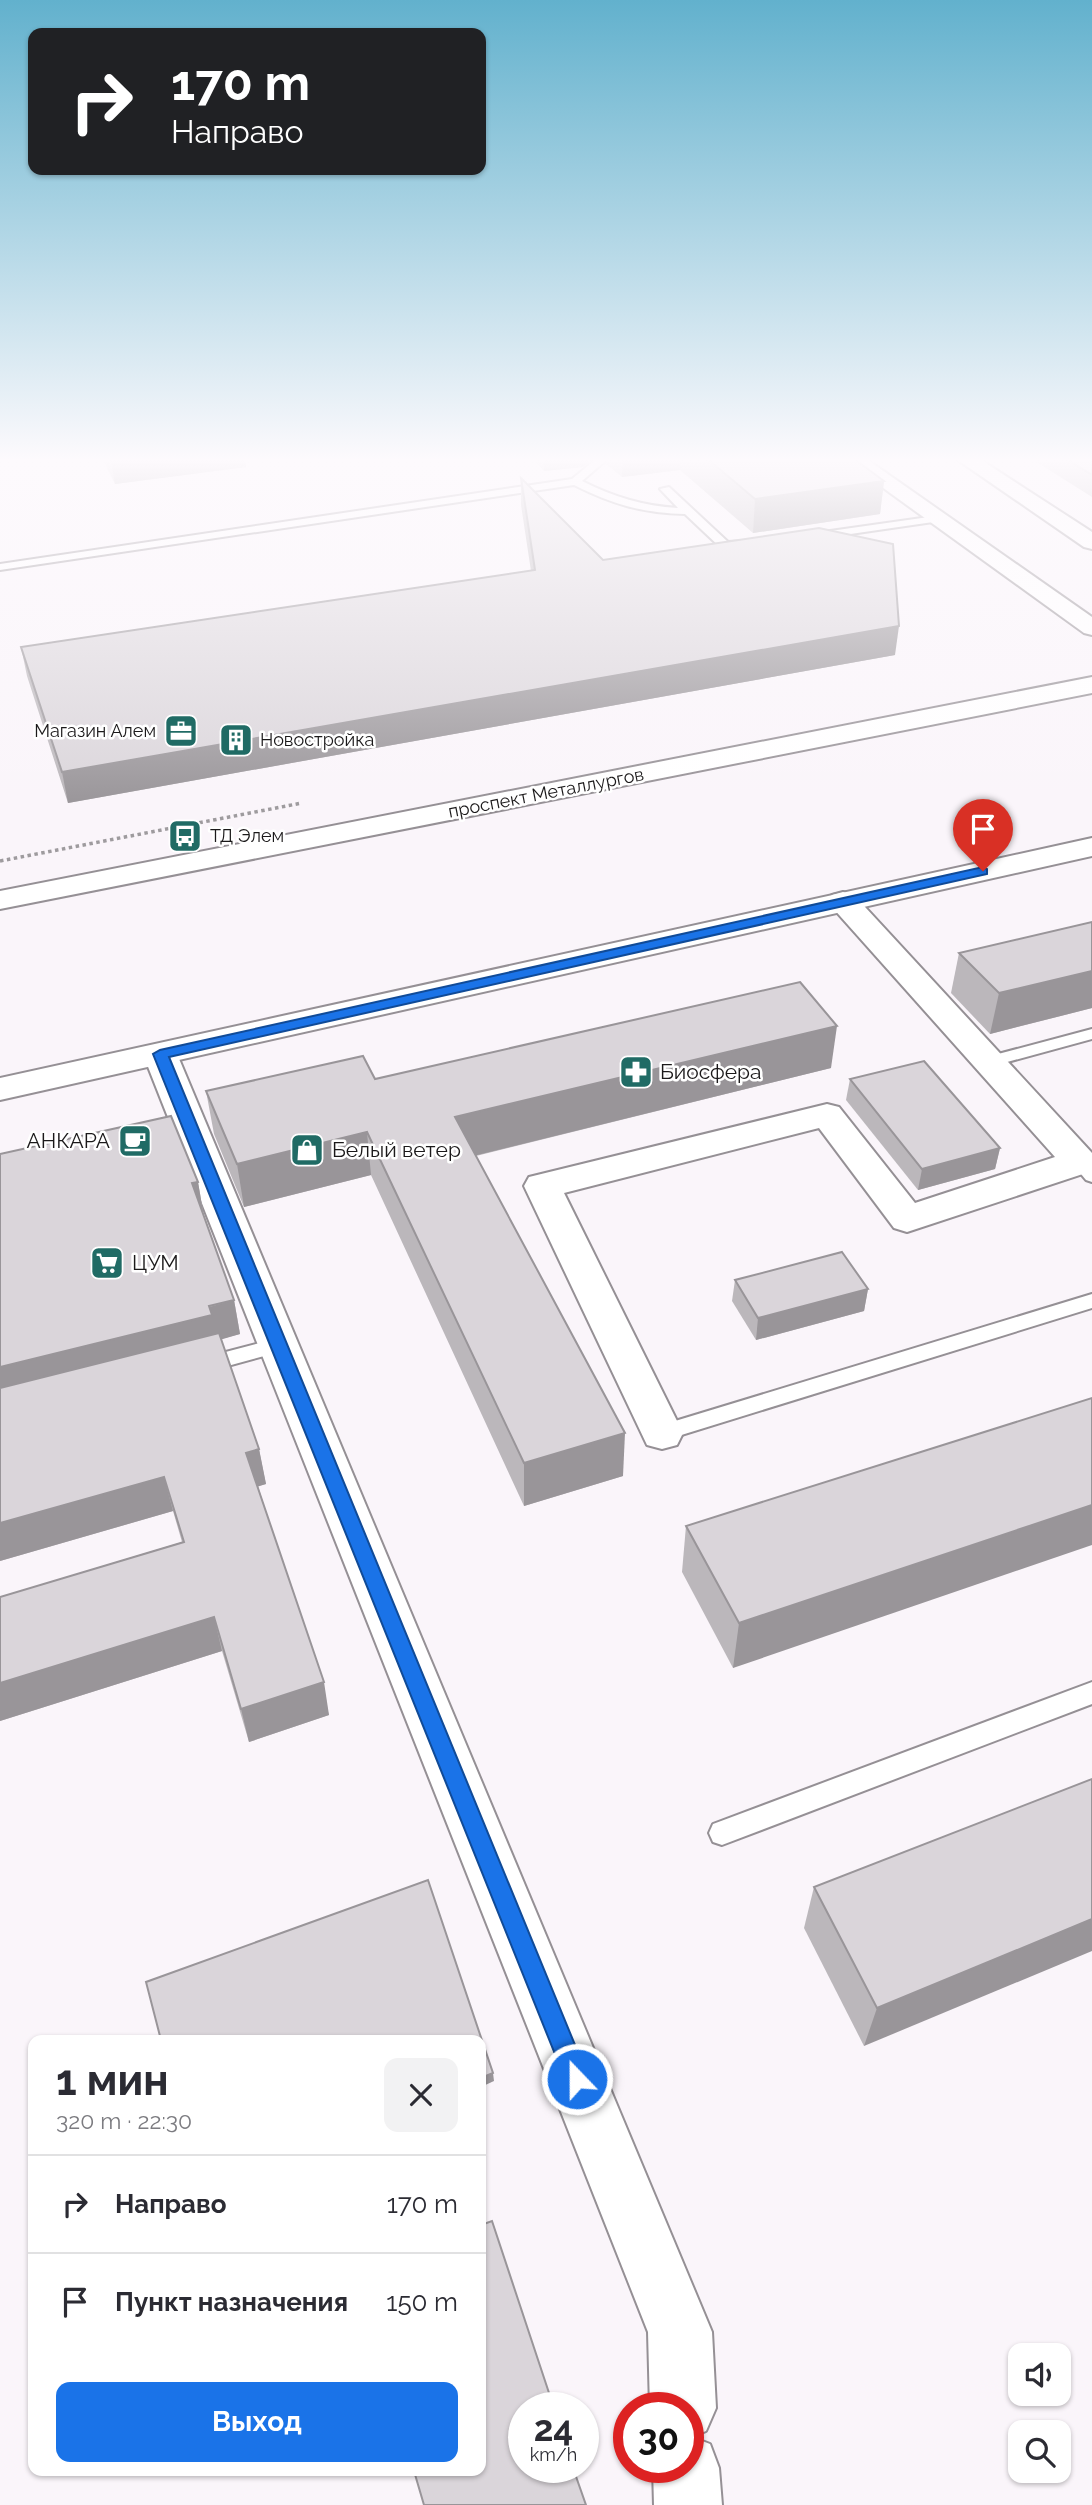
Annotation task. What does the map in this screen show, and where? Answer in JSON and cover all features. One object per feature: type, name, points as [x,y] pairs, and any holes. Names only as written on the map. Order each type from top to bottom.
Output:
[{"type":"street","points":[[1013,573],[1092,628]]},
{"type":"street","name":"проспект Металлургов","points":[[0,900],[1092,685]]},
{"type":"street","points":[[0,1090],[1092,847]]},
{"type":"street","points":[[662,1433],[542,1186],[827,1115],[906,1219],[1086,1169],[843,901]]},
{"type":"street","points":[[160,1054],[680,2332],[682,2392]]},
{"type":"street","points":[[687,2483],[688,2505]]},
{"type":"lane","points":[[989,1062],[1092,1034]]},
{"type":"lane","points":[[662,1433],[1092,1301]]},
{"type":"lane","points":[[186,1369],[279,1345]]},
{"type":"lane","points":[[722,1833],[1092,1693]]},
{"type":"building","name":"Новостройка","points":[[516,573],[895,573],[899,626],[62,772],[21,647]]},
{"type":"building","points":[[1092,922],[1092,971],[999,993],[959,953]]},
{"type":"building","points":[[800,982],[837,1026],[455,1117],[625,1433],[524,1463],[367,1132],[237,1164],[206,1091],[363,1056],[375,1079]]},
{"type":"building","points":[[924,1061],[1000,1148],[922,1169],[850,1079]]},
{"type":"building","name":"ЦУМ","points":[[171,1116],[198,1182],[192,1183],[234,1300],[209,1306],[212,1315],[0,1367],[0,1154]]},
{"type":"building","points":[[842,1252],[868,1289],[758,1318],[735,1280]]},
{"type":"building","points":[[219,1333],[259,1449],[246,1453],[324,1682],[241,1709],[214,1617],[0,1683],[0,1597],[184,1542],[164,1477],[0,1523],[0,1388]]},
{"type":"building","points":[[1092,1398],[1092,1505],[739,1623],[686,1526]]},
{"type":"building","points":[[1092,1779],[1092,1919],[877,2008],[814,1887]]},
{"type":"building","points":[[428,1880],[480,2035],[160,2035],[146,1982]]},
{"type":"building","points":[[486,2052],[493,2073],[486,2076]]},
{"type":"building","points":[[492,2221],[549,2392],[508,2392],[508,2483],[578,2483],[586,2505],[424,2505],[415,2476],[486,2476],[486,2223]]},
{"type":"place","name":"Магазин Алем","points":[[181,731]]},
{"type":"place","name":"Новостройка","points":[[236,740]]},
{"type":"place","name":"ТД Элем","points":[[185,836]]},
{"type":"place","name":"Биосфера","points":[[636,1072]]},
{"type":"place","name":"АНКАРА","points":[[135,1141]]},
{"type":"place","name":"Белый ветер","points":[[307,1150]]},
{"type":"place","name":"ЦУМ","points":[[107,1263]]},
{"type":"route","points":[[577,2079],[160,1054],[983,871]]}]
